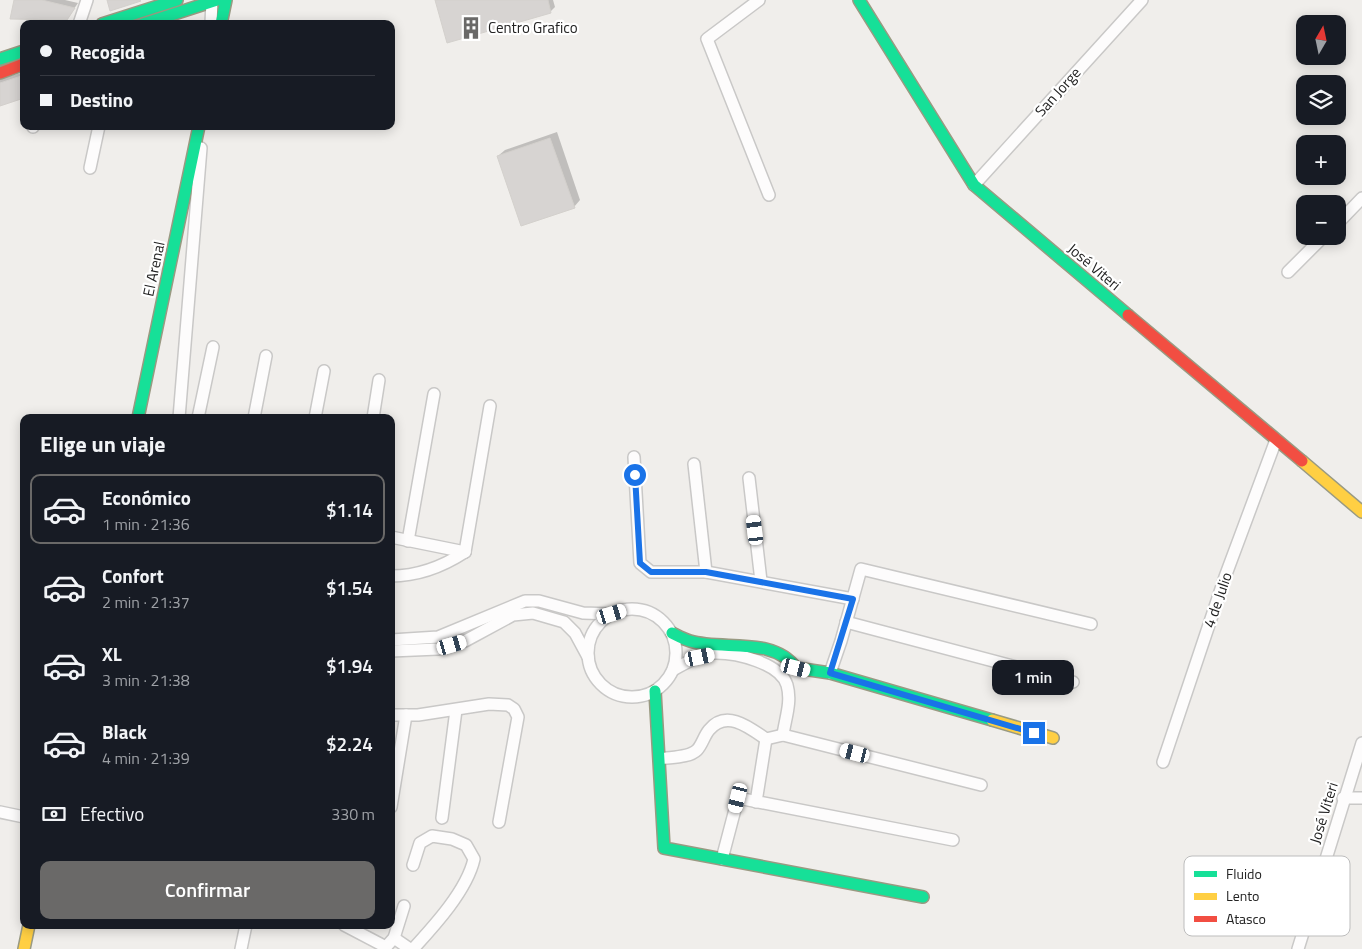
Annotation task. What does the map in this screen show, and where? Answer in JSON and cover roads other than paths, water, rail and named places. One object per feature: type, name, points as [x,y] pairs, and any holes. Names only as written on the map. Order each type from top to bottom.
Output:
[{"type":"street","points":[[80,20],[87,0]]},
{"type":"street","points":[[114,20],[177,0]]},
{"type":"street","points":[[210,20],[212,0]]},
{"type":"street","points":[[155,20],[217,0]]},
{"type":"street","points":[[222,20],[226,0]]},
{"type":"street","points":[[759,0],[707,39],[769,195]]},
{"type":"street","name":"José Viteri","points":[[859,0],[974,185],[1362,512]]},
{"type":"street","name":"San Jorge","points":[[974,185],[1142,0]]},
{"type":"street","points":[[0,59],[20,52]]},
{"type":"street","points":[[0,73],[20,66]]},
{"type":"street","points":[[90,168],[98,130]]},
{"type":"street","name":"El Arenal","points":[[139,414],[200,130]]},
{"type":"street","points":[[179,414],[201,130]]},
{"type":"street","points":[[1346,214],[1362,198]]},
{"type":"street","points":[[1288,272],[1315,245]]},
{"type":"street","points":[[199,414],[213,347]]},
{"type":"street","points":[[255,414],[266,356]]},
{"type":"street","points":[[316,414],[324,371]]},
{"type":"street","points":[[374,414],[379,380]]},
{"type":"street","points":[[408,541],[434,394]]},
{"type":"street","points":[[395,576],[428,572],[448,564],[465,552],[490,406]]},
{"type":"street","name":"4 de Julio","points":[[1163,762],[1225,577],[1276,440]]},
{"type":"street","points":[[634,457],[640,563],[651,572],[706,572],[853,599]]},
{"type":"street","points":[[694,464],[706,572]]},
{"type":"street","points":[[749,478],[761,582]]},
{"type":"street","points":[[395,538],[465,552]]},
{"type":"street","points":[[830,673],[861,569],[1091,624]]},
{"type":"street","points":[[395,640],[412,641],[438,637],[469,626],[500,610],[525,601],[539,602],[583,613],[612,614],[632,610],[652,614],[664,622],[672,633],[676,646],[673,670],[666,682],[655,691],[641,696],[626,697],[612,692],[600,684],[575,633],[564,622],[543,614],[521,613],[473,637],[438,649],[395,652]]},
{"type":"street","points":[[588,657],[591,638],[601,622],[612,614]]},
{"type":"street","points":[[846,622],[1073,682]]},
{"type":"street","points":[[469,626],[473,637]]},
{"type":"street","points":[[672,633],[692,642],[751,646],[790,660],[796,668],[830,673],[1053,738]]},
{"type":"street","points":[[673,670],[700,657],[716,653],[749,657],[767,665],[784,678],[788,687],[788,712],[783,735]]},
{"type":"street","points":[[784,678],[790,677],[796,668]]},
{"type":"street","points":[[655,691],[664,848],[924,897]]},
{"type":"street","points":[[395,715],[456,710],[489,704],[508,705],[514,710],[518,717],[499,822]]},
{"type":"street","points":[[442,818],[456,710]]},
{"type":"street","points":[[395,782],[406,715]]},
{"type":"street","points":[[660,759],[688,755],[696,751],[710,729],[721,721],[743,723],[766,739],[783,735],[980,785]]},
{"type":"street","points":[[756,802],[766,739]]},
{"type":"street","name":"José Viteri","points":[[1326,856],[1362,743]]},
{"type":"street","points":[[722,859],[738,798],[953,840]]},
{"type":"street","points":[[1343,798],[1362,798]]},
{"type":"street","points":[[0,812],[20,816]]},
{"type":"street","points":[[413,865],[420,843],[432,836],[452,839],[466,845],[474,859],[471,873],[436,924],[413,949]]},
{"type":"street","points":[[396,921],[404,906]]},
{"type":"street","points":[[24,949],[28,929]]},
{"type":"street","points":[[241,949],[245,929]]},
{"type":"street","points":[[353,929],[388,945],[410,949]]},
{"type":"street","points":[[388,945],[393,929]]},
{"type":"street","name":"José Viteri","points":[[1298,949],[1302,936]]},
{"type":"place","name":"Centro Grafico","points":[[471,28]]}]
